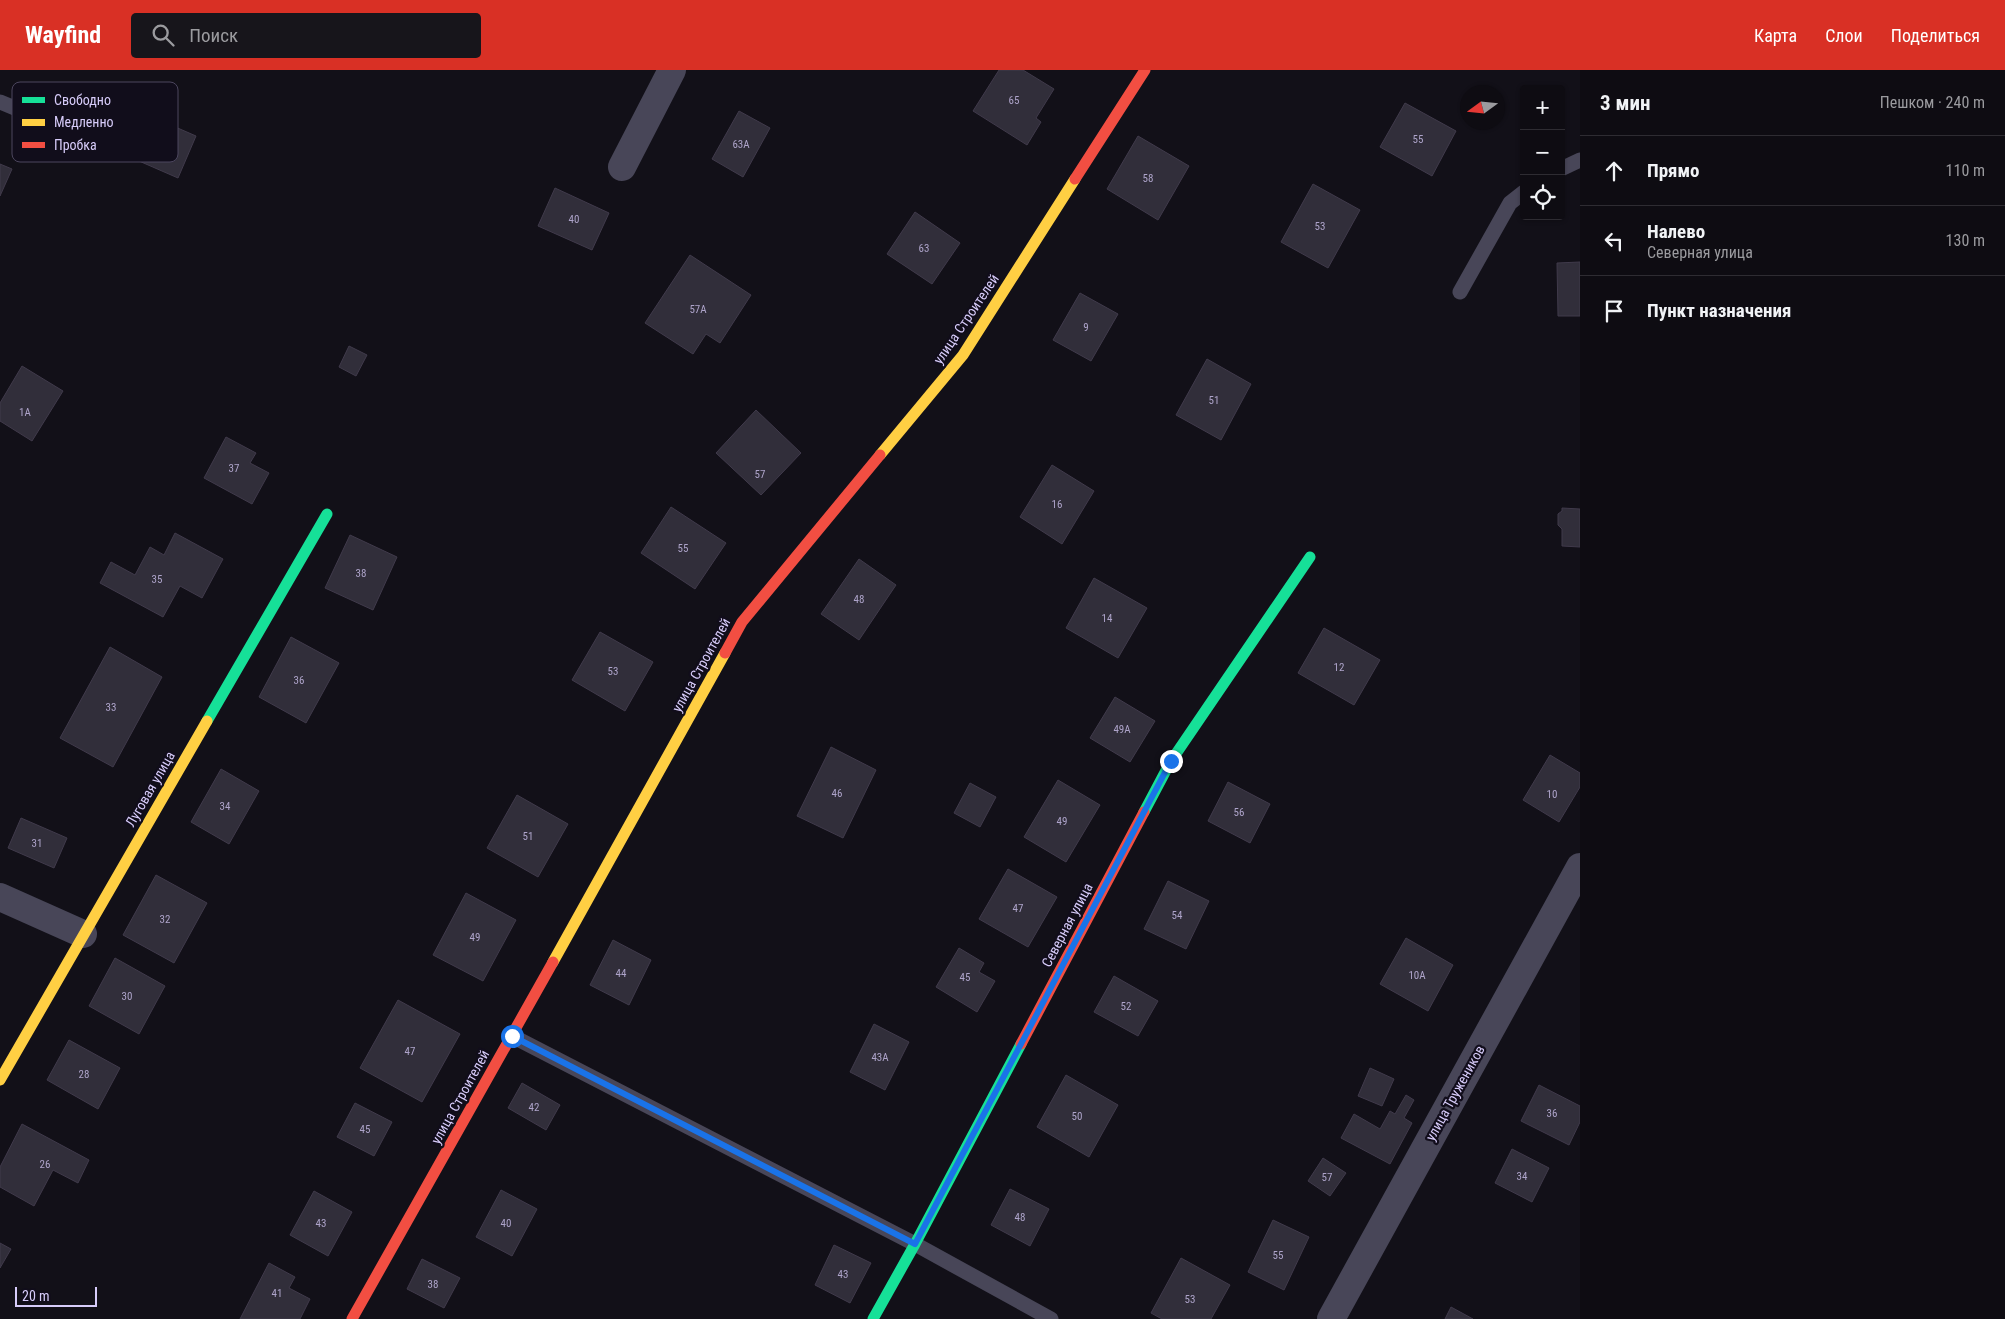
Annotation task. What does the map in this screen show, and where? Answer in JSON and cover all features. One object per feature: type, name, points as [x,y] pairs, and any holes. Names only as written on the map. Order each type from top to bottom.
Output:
[{"type":"street","points":[[622,167],[672,70]]},
{"type":"street","name":"улица Строителей","points":[[352,1319],[742,622],[963,355],[1144,70]]},
{"type":"street","name":"Луговая улица","points":[[0,1080],[327,514]]},
{"type":"street","name":"Северная улица","points":[[873,1319],[915,1244],[1171,761],[1310,557]]},
{"type":"street","name":"улица Тружеников","points":[[1331,1319],[1580,866]]},
{"type":"street","points":[[0,897],[83,934]]},
{"type":"lane","points":[[0,102],[12,107]]},
{"type":"lane","points":[[1565,167],[1580,160]]},
{"type":"lane","points":[[1460,292],[1510,202],[1520,195]]},
{"type":"lane","points":[[512,1036],[915,1244],[1051,1319]]},
{"type":"building","points":[[999,70],[1023,70],[1054,89],[1036,118],[1041,122],[1027,145],[973,111]]},
{"type":"building","points":[[1405,103],[1456,131],[1432,176],[1380,147]]},
{"type":"building","points":[[739,111],[770,128],[743,177],[712,159]]},
{"type":"building","points":[[178,128],[196,136],[178,178],[141,162],[178,162]]},
{"type":"building","points":[[1138,136],[1189,166],[1158,220],[1107,189]]},
{"type":"building","points":[[0,164],[12,169],[0,196]]},
{"type":"building","points":[[1313,184],[1360,210],[1328,268],[1281,242]]},
{"type":"building","points":[[555,188],[609,213],[592,250],[538,226]]},
{"type":"building","points":[[915,212],[960,243],[932,284],[887,254]]},
{"type":"building","points":[[690,255],[751,295],[720,343],[706,334],[693,354],[645,323]]},
{"type":"building","points":[[1580,262],[1580,316],[1558,316],[1557,263]]},
{"type":"building","points":[[1080,293],[1118,314],[1091,361],[1053,340]]},
{"type":"building","points":[[349,346],[367,355],[356,376],[339,367]]},
{"type":"building","points":[[1207,359],[1251,384],[1221,440],[1176,415]]},
{"type":"building","points":[[22,366],[63,391],[32,441],[0,421],[0,403]]},
{"type":"building","points":[[756,410],[801,453],[761,495],[716,453]]},
{"type":"building","points":[[226,437],[256,453],[250,463],[269,473],[252,504],[204,478]]},
{"type":"building","points":[[1052,465],[1094,491],[1062,544],[1020,517]]},
{"type":"building","points":[[671,507],[726,543],[695,589],[641,553]]},
{"type":"building","points":[[1562,508],[1580,509],[1580,547],[1562,546],[1562,529],[1558,525],[1558,514],[1562,511]]},
{"type":"building","points":[[175,533],[223,559],[202,598],[180,586],[163,617],[100,583],[111,562],[135,575],[150,547],[164,555]]},
{"type":"building","points":[[350,535],[397,557],[373,610],[325,588]]},
{"type":"building","points":[[859,559],[896,585],[859,640],[821,614]]},
{"type":"building","points":[[1094,578],[1147,608],[1118,658],[1066,628]]},
{"type":"building","points":[[1324,628],[1380,660],[1354,705],[1298,673]]},
{"type":"building","points":[[600,632],[653,662],[625,711],[572,680]]},
{"type":"building","points":[[291,637],[339,663],[306,723],[259,697]]},
{"type":"building","points":[[110,647],[162,677],[113,767],[60,738]]},
{"type":"building","points":[[1115,697],[1155,721],[1130,762],[1090,738]]},
{"type":"building","points":[[831,747],[876,770],[843,838],[797,816]]},
{"type":"building","points":[[1550,755],[1580,773],[1580,787],[1559,822],[1523,800]]},
{"type":"building","points":[[221,769],[259,791],[229,844],[191,822]]},
{"type":"building","points":[[1058,780],[1100,805],[1066,862],[1024,837]]},
{"type":"building","points":[[1228,782],[1270,804],[1250,843],[1208,821]]},
{"type":"building","points":[[970,783],[996,797],[980,827],[954,813]]},
{"type":"building","points":[[517,795],[568,824],[538,877],[487,848]]},
{"type":"building","points":[[21,818],[67,838],[54,868],[8,848]]},
{"type":"building","points":[[1008,869],[1057,897],[1028,947],[979,919]]},
{"type":"building","points":[[156,875],[207,903],[174,963],[123,935]]},
{"type":"building","points":[[1168,881],[1209,901],[1186,949],[1144,929]]},
{"type":"building","points":[[466,893],[516,920],[483,981],[433,955]]},
{"type":"building","points":[[1406,938],[1453,965],[1428,1011],[1380,984]]},
{"type":"building","points":[[613,940],[651,960],[629,1005],[590,985]]},
{"type":"building","points":[[959,948],[984,963],[979,972],[995,981],[977,1012],[936,987]]},
{"type":"building","points":[[115,958],[165,986],[139,1034],[89,1006]]},
{"type":"building","points":[[1114,976],[1158,1001],[1138,1036],[1094,1012]]},
{"type":"building","points":[[398,1000],[460,1034],[422,1102],[360,1068]]},
{"type":"building","points":[[874,1024],[909,1042],[885,1090],[850,1072]]},
{"type":"building","points":[[69,1040],[120,1068],[98,1109],[47,1080]]},
{"type":"building","points":[[1370,1068],[1394,1079],[1382,1106],[1358,1096]]},
{"type":"building","points":[[1066,1075],[1118,1105],[1089,1157],[1037,1127]]},
{"type":"building","points":[[522,1083],[560,1105],[546,1130],[508,1108]]},
{"type":"building","points":[[1539,1085],[1580,1106],[1580,1122],[1569,1145],[1521,1121]]},
{"type":"building","points":[[1406,1095],[1414,1100],[1404,1118],[1412,1123],[1390,1164],[1341,1138],[1354,1114],[1380,1129],[1390,1111],[1395,1114]]},
{"type":"building","points":[[355,1103],[392,1122],[374,1156],[337,1137]]},
{"type":"building","points":[[22,1124],[89,1160],[78,1183],[53,1170],[34,1206],[0,1187],[0,1167]]},
{"type":"building","points":[[1512,1149],[1549,1168],[1532,1202],[1495,1183]]},
{"type":"building","points":[[1323,1158],[1346,1173],[1330,1196],[1308,1181]]},
{"type":"building","points":[[1010,1189],[1049,1209],[1030,1246],[991,1225]]},
{"type":"building","points":[[501,1190],[537,1209],[512,1256],[476,1237]]},
{"type":"building","points":[[314,1191],[352,1212],[328,1256],[290,1235]]},
{"type":"building","points":[[1273,1220],[1309,1237],[1284,1290],[1248,1272]]},
{"type":"building","points":[[0,1243],[11,1249],[0,1268]]},
{"type":"building","points":[[834,1245],[871,1263],[850,1303],[815,1285]]},
{"type":"building","points":[[1181,1258],[1230,1285],[1211,1319],[1162,1319],[1151,1313]]},
{"type":"building","points":[[422,1259],[460,1278],[444,1308],[407,1289]]},
{"type":"building","points":[[269,1263],[295,1277],[289,1288],[310,1299],[300,1319],[240,1319]]},
{"type":"building","points":[[1451,1307],[1473,1319],[1445,1319]]},
{"type":"traffic: fast","points":[[207,721],[327,514]]},
{"type":"traffic: fast","points":[[1144,812],[1171,761],[1310,557]]},
{"type":"traffic: fast","points":[[873,1319],[1021,1044]]},
{"type":"traffic: slow","points":[[880,455],[963,355],[1075,179]]},
{"type":"traffic: slow","points":[[553,962],[725,653]]},
{"type":"traffic: slow","points":[[0,1080],[207,721]]},
{"type":"traffic: jam","points":[[1075,179],[1145,70]]},
{"type":"traffic: jam","points":[[725,653],[742,622],[880,455]]},
{"type":"traffic: jam","points":[[1021,1044],[1144,812]]},
{"type":"traffic: jam","points":[[352,1319],[553,962]]},
{"type":"route","points":[[512,1036],[915,1244],[1171,761]]}]
